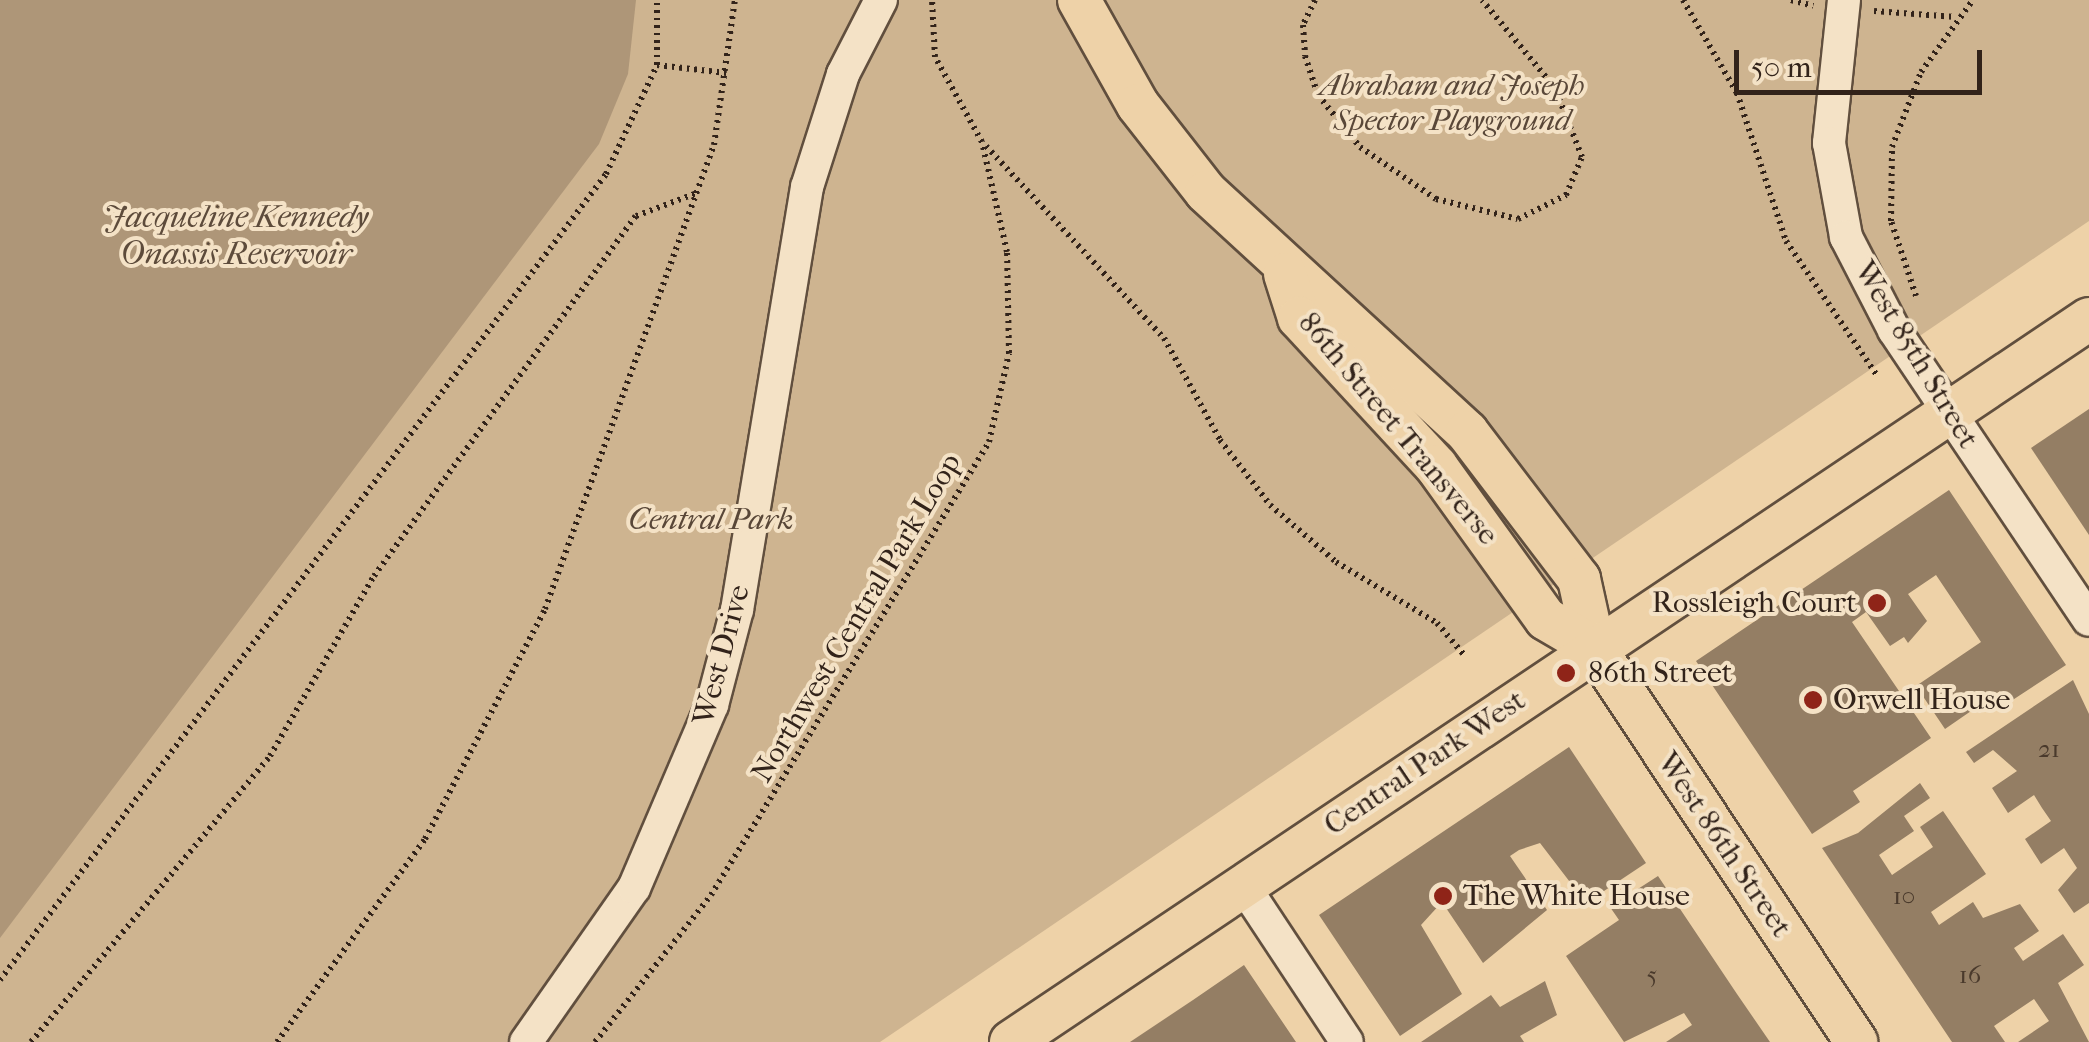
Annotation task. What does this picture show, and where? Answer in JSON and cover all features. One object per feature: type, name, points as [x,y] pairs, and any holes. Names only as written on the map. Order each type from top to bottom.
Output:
[{"type":"main road","name":"86th Street Transverse","points":[[1079,0],[1178,160],[1285,274],[1300,318],[1436,466],[1546,619],[1594,647]]},
{"type":"main road","name":"Central Park West","points":[[1011,1042],[1594,647],[2089,319]]},
{"type":"main road","name":"West 86th Street","points":[[1594,647],[1856,1042]]},
{"type":"street","name":"West Drive","points":[[526,1042],[634,888],[712,705],[737,610],[807,186],[842,74],[881,0]]},
{"type":"street","name":"West 85th Street","points":[[1843,6],[1830,105],[1837,207],[1875,298],[2089,620]]},
{"type":"street","points":[[1243,886],[1347,1042]]},
{"type":"path","points":[[0,980],[606,174],[657,66],[657,0]]},
{"type":"path","points":[[277,1042],[426,839],[545,608],[697,193],[727,73],[736,4],[747,0]]},
{"type":"path","name":"Northwest Central Park Loop","points":[[594,1042],[711,896],[985,451],[1003,390],[1011,306],[982,142],[942,80],[932,0]]},
{"type":"path","points":[[1315,0],[1303,25],[1305,56],[1318,95],[1360,148],[1436,199],[1518,219],[1566,195],[1582,157],[1555,88],[1482,0]]},
{"type":"path","points":[[1683,0],[1737,93],[1786,241],[1876,374]]},
{"type":"path","points":[[1791,0],[1958,17]]},
{"type":"path","points":[[1920,304],[1891,221],[1892,147],[1920,72],[1973,0]]},
{"type":"path","points":[[657,66],[727,73]]},
{"type":"path","points":[[982,142],[1164,338],[1270,504],[1336,562],[1437,623],[1464,656]]},
{"type":"path","points":[[31,1042],[270,756],[374,576],[636,216],[697,193]]},
{"type":"green space","name":"Central Park","points":[[0,0],[2089,0],[2089,221],[880,1042],[0,1042]]},
{"type":"water","name":"Jacqueline Kennedy Onassis Reservoir","points":[[0,0],[636,0],[628,74],[599,144],[0,938]]},
{"type":"building","points":[[2089,409],[2089,535],[2031,448]]},
{"type":"building","points":[[1949,490],[2066,665],[2008,703],[2000,691],[1945,729],[1916,686],[1981,642],[1936,575],[1908,594],[1927,621],[1908,643],[1904,637],[1890,646],[1866,612],[1852,622],[1931,738],[1853,791],[1860,802],[1812,834],[1696,661]]},
{"type":"building","points":[[2073,680],[2089,714],[2089,903],[2074,913],[2058,890],[2077,868],[2064,848],[2041,864],[2025,839],[2051,821],[2034,795],[2008,813],[1992,788],[2017,771],[1993,750],[1974,763],[1966,752]]},
{"type":"building","name":"The White House","points":[[1569,747],[1646,863],[1586,903],[1540,843],[1519,850],[1510,856],[1547,910],[1483,963],[1442,902],[1421,925],[1462,994],[1400,1036],[1319,915]]},
{"type":"building","points":[[1920,783],[1930,798],[1904,816],[1914,831],[1879,855],[1892,875],[1933,847],[1920,827],[1943,811],[1986,874],[1931,912],[1939,925],[1973,902],[1983,918],[2020,904],[2039,931],[2014,948],[2023,961],[2063,934],[2084,965],[2058,983],[2089,1042],[2018,1042],[2049,1021],[2034,999],[1994,1026],[2005,1042],[1952,1042],[1822,848],[1858,833]]},
{"type":"building","points":[[1658,876],[1770,1042],[1666,1042],[1692,1025],[1684,1013],[1624,1042],[1566,956],[1619,920],[1610,907]]},
{"type":"building","points":[[1244,965],[1296,1042],[1130,1042],[1193,1000]]},
{"type":"building","points":[[1545,981],[1557,1015],[1520,1036],[1524,1042],[1421,1042],[1491,995],[1500,1007]]},
{"type":"place","name":"Rossleigh Court","points":[[1877,603]]},
{"type":"place","name":"86th Street","points":[[1566,673]]},
{"type":"place","name":"Orwell House","points":[[1813,700]]},
{"type":"place","name":"The White House","points":[[1443,896]]},
{"type":"park label","name":"Abraham and Joseph Spector Playground","points":[[1452,103]]}]
